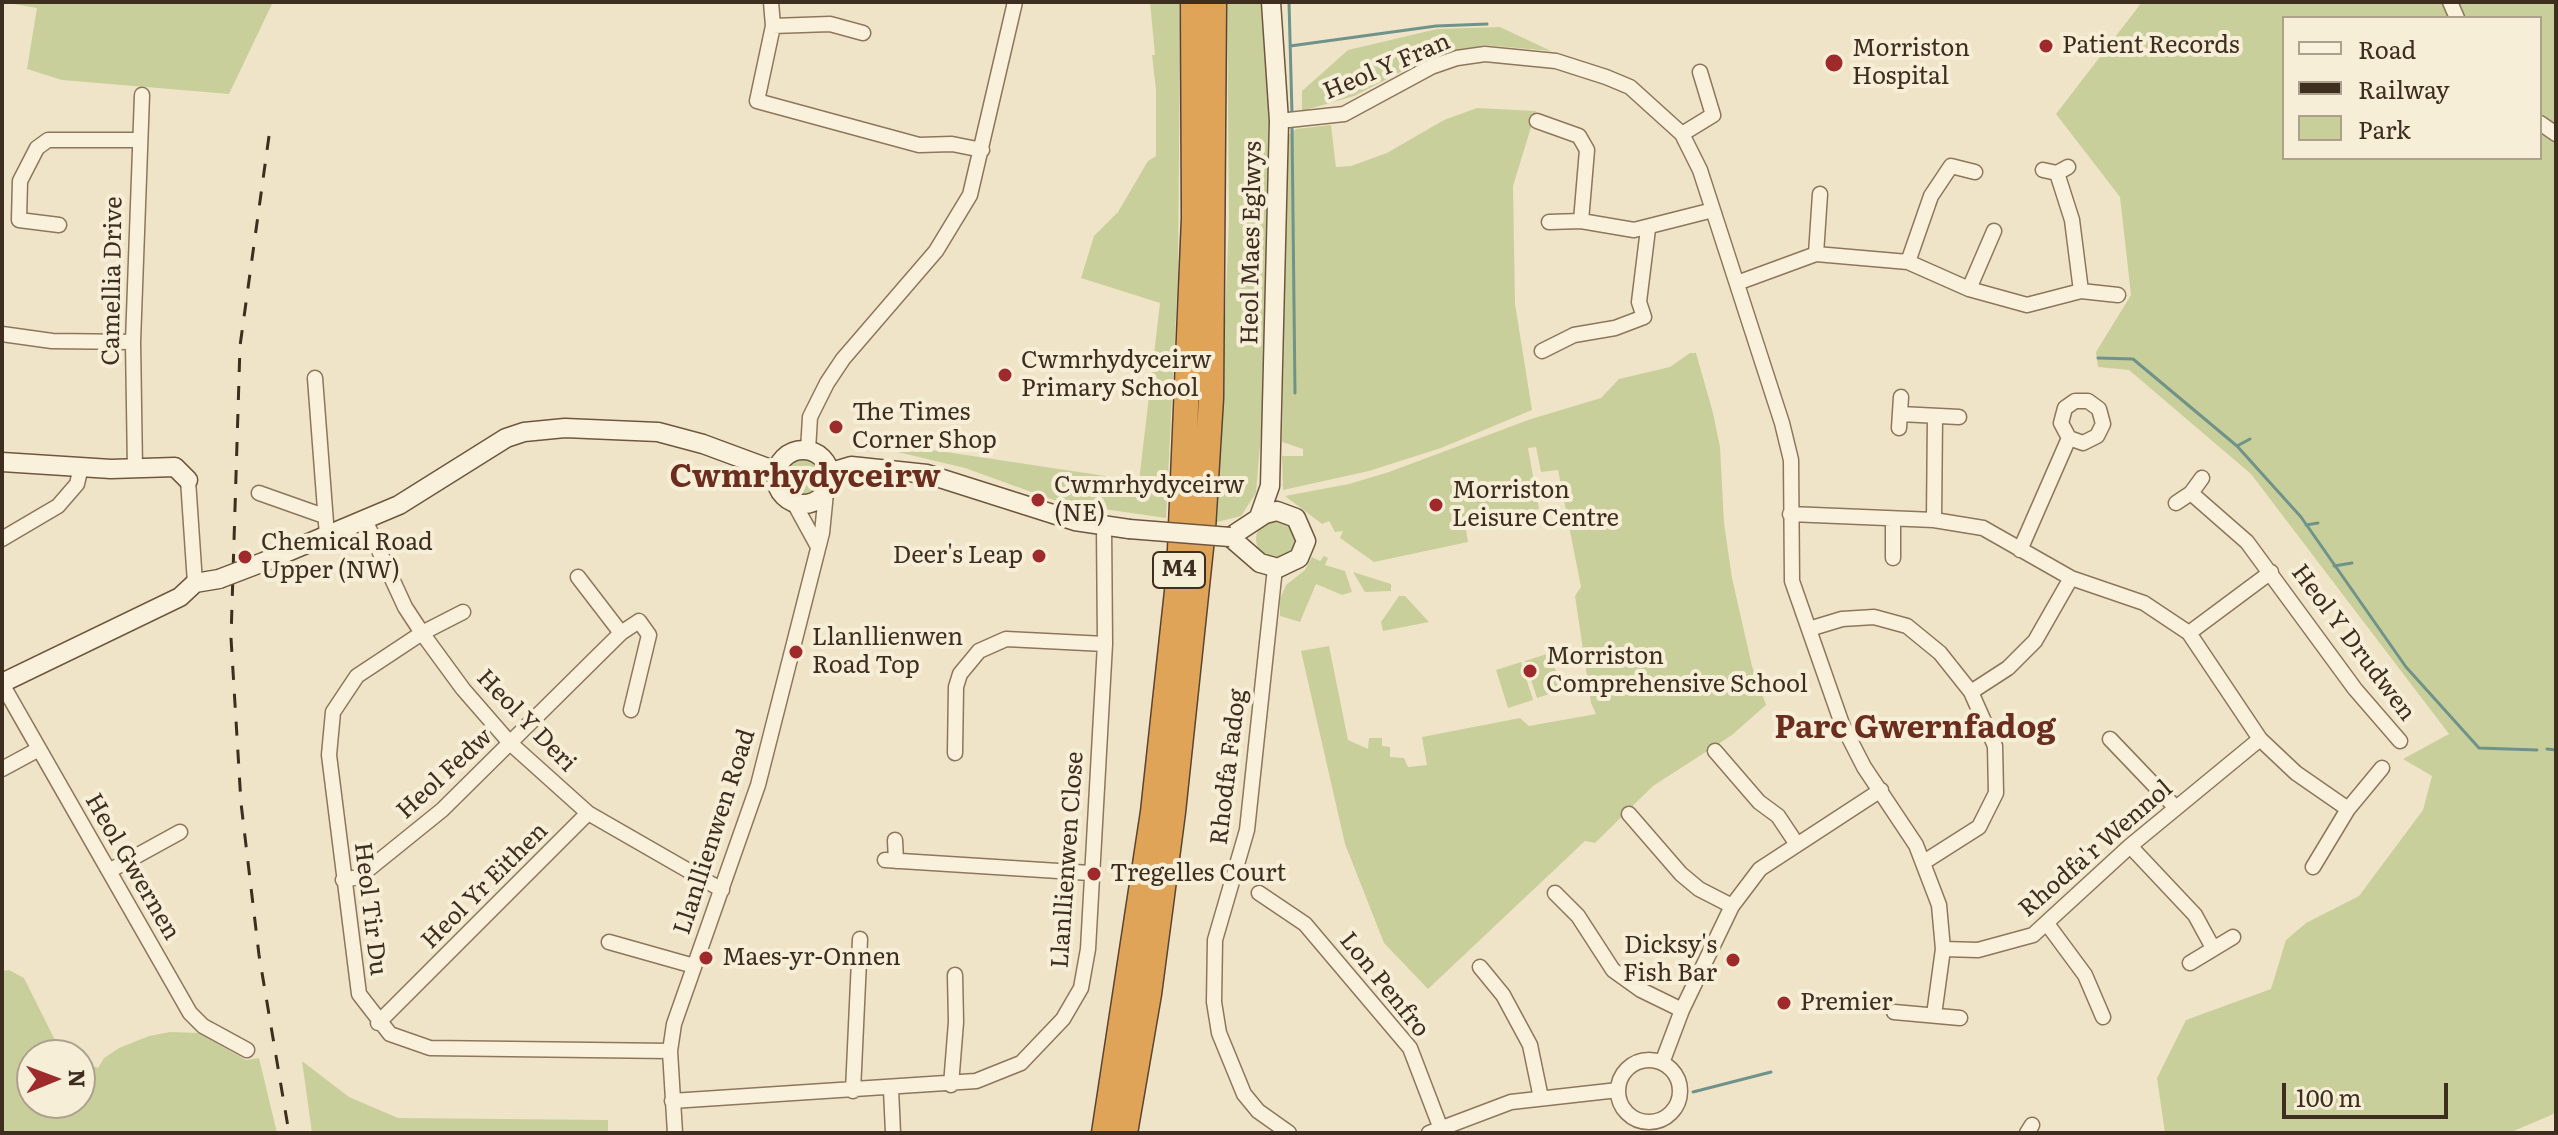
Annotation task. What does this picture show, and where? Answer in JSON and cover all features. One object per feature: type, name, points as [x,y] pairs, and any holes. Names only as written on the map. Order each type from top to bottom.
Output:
[{"type":"highway","name":"M4","points":[[1104,1133],[1153,812],[1179,573],[1194,218],[1193,2]]},
{"type":"highway","name":"M4","points":[[1125,1133],[1149,994],[1173,812],[1203,529],[1211,398],[1214,2]]},
{"type":"street","points":[[771,2],[773,26],[757,101],[919,145],[963,145],[982,150]]},
{"type":"street","points":[[808,450],[810,417],[827,383],[843,359],[936,251],[970,195],[1015,2]]},
{"type":"street","name":"Heol Maes Eglwys","points":[[1252,553],[1248,540],[1270,486],[1279,121],[1271,2]]},
{"type":"street","points":[[773,26],[830,24],[863,33]]},
{"type":"street","name":"Heol Y Fran","points":[[1279,121],[1344,114],[1431,67],[1457,58],[1485,54],[1556,61],[1606,77],[1630,87],[1682,134],[1700,170],[1782,423],[1791,460],[1792,581],[1842,724],[1864,767],[1924,862],[1939,905],[1943,949],[1934,1015]]},
{"type":"street","points":[[1682,134],[1713,115],[1700,72]]},
{"type":"street","name":"Camellia Drive","points":[[135,469],[133,342],[142,95]]},
{"type":"street","points":[[1537,121],[1562,127],[1579,136],[1587,150],[1581,221]]},
{"type":"street","points":[[59,225],[19,220],[20,181],[37,148],[48,140],[138,140]]},
{"type":"street","points":[[1908,262],[1931,196],[1951,166],[1975,172]]},
{"type":"street","points":[[2056,170],[2072,220],[2081,291]]},
{"type":"street","points":[[1816,254],[1820,194]]},
{"type":"street","points":[[1549,222],[1581,221],[1617,229],[1648,229],[1713,210]]},
{"type":"street","points":[[1542,351],[1574,335],[1615,328],[1644,317],[1639,302],[1648,229]]},
{"type":"street","points":[[1969,289],[1994,231]]},
{"type":"street","points":[[1737,283],[1816,254],[1908,262],[1969,289],[2027,305],[2081,291],[2118,295]]},
{"type":"street","points":[[2,334],[52,341],[133,342]]},
{"type":"street","points":[[315,378],[327,536]]},
{"type":"street","points":[[1901,397],[1900,421],[1935,416],[1959,417]]},
{"type":"street","points":[[1934,520],[1935,416]]},
{"type":"street","points":[[2,683],[180,597],[195,583],[219,579],[266,561],[409,499],[506,438],[544,429],[658,432],[703,444],[776,471]]},
{"type":"street","points":[[2020,550],[2069,438]]},
{"type":"street","points":[[794,503],[818,500],[826,493],[831,472],[823,457],[808,450],[788,454],[776,471],[777,484],[783,496],[794,503],[817,545]]},
{"type":"street","points":[[2,462],[135,469],[175,467],[188,480],[195,583]]},
{"type":"street","points":[[831,472],[851,466],[927,474],[1075,521],[1129,529],[1230,537],[1260,563],[1275,568]]},
{"type":"street","points":[[2,539],[58,506],[77,484],[81,467]]},
{"type":"street","points":[[2176,503],[2191,493],[2202,478]]},
{"type":"street","name":"Heol Maes Eglwys","points":[[1270,486],[1284,512],[1300,523],[1306,541],[1295,562],[1275,568]]},
{"type":"street","points":[[259,493],[324,516]]},
{"type":"street","name":"Llanllienwen Road","points":[[675,1133],[670,1051],[674,1024],[758,785],[827,505],[826,493]]},
{"type":"street","name":"Heol Y Drudwen","points":[[2191,493],[2247,542],[2355,689],[2400,741]]},
{"type":"street","points":[[1230,537],[1271,512],[1284,512]]},
{"type":"street","points":[[1790,514],[1934,520],[1983,528],[2071,578],[2144,603],[2189,633],[2260,739],[2296,773],[2348,809]]},
{"type":"street","name":"Heol Y Deri","points":[[365,520],[405,607],[463,689],[510,743],[588,813],[722,890]]},
{"type":"street","points":[[1893,520],[1893,558]]},
{"type":"street","name":"Llanllienwen Close","points":[[672,1101],[891,1089],[976,1081],[1021,1063],[1063,1019],[1081,988],[1088,949],[1105,644],[1104,526]]},
{"type":"street","name":"Rhodfa Fadog","points":[[1275,568],[1247,830],[1215,940],[1214,1002],[1219,1033],[1244,1094],[1258,1111],[1289,1133]]},
{"type":"street","name":"Heol Y Drudwen","points":[[2189,633],[2271,572]]},
{"type":"street","points":[[578,577],[621,633],[639,621],[649,635],[631,710]]},
{"type":"street","points":[[1971,692],[2008,668],[2035,641],[2071,578]]},
{"type":"street","name":"Heol Tir Du","points":[[463,612],[422,633],[357,676],[333,712],[329,755],[359,994],[378,1023],[408,1043],[430,1048],[670,1051]]},
{"type":"street","points":[[1809,629],[1842,619],[1874,617],[1907,626],[1940,653],[1971,692],[1995,746],[1996,793],[1979,827],[1961,842],[1924,862]]},
{"type":"street","name":"Heol Fedw","points":[[343,880],[359,877],[442,810],[621,633]]},
{"type":"street","points":[[956,753],[956,687],[960,674],[979,651],[1006,639],[1105,644]]},
{"type":"street","name":"Heol Gwernen","points":[[2,683],[190,1013],[203,1026],[247,1050]]},
{"type":"street","points":[[2110,739],[2176,808]]},
{"type":"street","name":"Rhodfa'r Wennol","points":[[1943,949],[1978,950],[2008,945],[2048,925],[2130,846],[2260,739]]},
{"type":"street","points":[[2,769],[39,749]]},
{"type":"street","points":[[1715,751],[1759,802],[1778,816],[1796,843]]},
{"type":"street","points":[[2313,867],[2348,809],[2382,768]]},
{"type":"street","points":[[1662,1063],[1682,1010],[1732,906],[1760,869],[1881,790]]},
{"type":"street","name":"Heol Yr Eithen","points":[[378,1023],[588,813]]},
{"type":"street","points":[[1629,814],[1681,874],[1699,889],[1732,906]]},
{"type":"street","points":[[109,871],[180,832]]},
{"type":"street","points":[[895,840],[891,861],[1090,873]]},
{"type":"street","points":[[2130,846],[2195,915],[2213,948]]},
{"type":"street","name":"Lon Penfro","points":[[1259,893],[1305,924],[1410,1048],[1435,1131]]},
{"type":"street","points":[[1555,893],[1578,916],[1613,970],[1641,990],[1682,1010]]},
{"type":"street","points":[[2048,925],[2085,975],[2103,1017]]},
{"type":"street","points":[[2190,963],[2233,937]]},
{"type":"street","points":[[853,1091],[861,939]]},
{"type":"street","points":[[609,942],[694,966]]},
{"type":"street","points":[[1480,967],[1503,995],[1530,1045],[1541,1098]]},
{"type":"street","points":[[951,1085],[960,1022],[955,975]]},
{"type":"street","points":[[1894,1012],[1960,1018]]},
{"type":"street","points":[[1636,1063],[1662,1063],[1677,1079],[1679,1097],[1673,1111],[1658,1127],[1634,1119],[1620,1103],[1618,1090],[1626,1070],[1636,1063]]},
{"type":"street","points":[[891,1089],[893,1133]]},
{"type":"street","points":[[1435,1131],[1493,1107],[1541,1098],[1618,1090]]},
{"type":"green space","points":[[2,2],[273,2],[229,94],[62,80],[27,69],[37,8]]},
{"type":"green space","points":[[1150,2],[1179,2],[1180,34],[1178,275],[1166,518],[1062,503],[965,468],[889,450],[886,443],[1139,481],[1160,303],[1081,278],[1094,236],[1118,212],[1148,161],[1156,156],[1156,90],[1152,55],[1155,55]]},
{"type":"green space","points":[[1227,2],[1264,2],[1269,122],[1266,374],[1256,493],[1241,516],[1217,522],[1229,219]]},
{"type":"green space","points":[[2142,2],[2556,2],[2556,1113],[2509,1133],[2165,1133],[2157,1078],[2186,1020],[2271,989],[2286,940],[2306,923],[2359,896],[2423,810],[2432,776],[2403,759],[2449,734],[2251,474],[2129,370],[2098,367],[2096,352],[2131,295],[2120,197],[2056,114]]},
{"type":"green space","points":[[1500,27],[1551,51],[1484,45],[1424,60],[1354,96],[1302,111],[1302,91],[1348,50],[1437,29]]},
{"type":"green space","points":[[1477,108],[1536,111],[1513,186],[1515,304],[1532,410],[1441,448],[1369,471],[1283,490],[1282,456],[1303,456],[1303,449],[1282,442],[1287,136],[1296,129],[1331,125],[1336,167],[1351,166],[1387,153],[1444,120]]},
{"type":"green space","name":"Morriston Comprehensive School","points":[[1690,353],[1696,353],[1713,413],[1720,447],[1724,523],[1732,578],[1752,666],[1766,705],[1732,735],[1653,786],[1595,843],[1585,841],[1428,989],[1384,943],[1345,844],[1301,651],[1329,646],[1348,740],[1368,749],[1369,738],[1382,738],[1382,746],[1390,747],[1390,757],[1404,758],[1408,767],[1427,765],[1422,737],[1520,718],[1529,726],[1596,714],[1591,703],[1575,596],[1581,587],[1558,470],[1541,472],[1536,447],[1528,448],[1539,509],[1477,522],[1475,514],[1464,516],[1468,542],[1374,562],[1340,538],[1343,531],[1335,532],[1329,521],[1322,524],[1285,496],[1349,484],[1389,472],[1531,419],[1601,398],[1619,379],[1670,367]]},
{"type":"green space","points":[[804,457],[817,463],[823,476],[817,489],[804,495],[791,489],[785,476],[791,463]]},
{"type":"green space","points":[[1276,519],[1290,525],[1296,539],[1290,553],[1276,559],[1262,553],[1256,539],[1262,525]]},
{"type":"green space","points":[[1324,556],[1328,558],[1325,565],[1345,571],[1352,592],[1342,595],[1316,584],[1300,622],[1280,616],[1280,599],[1286,585],[1305,570],[1312,557],[1320,561]]},
{"type":"green space","points":[[1353,572],[1391,584],[1391,591],[1365,592]]},
{"type":"green space","points":[[1399,596],[1405,596],[1429,622],[1383,631],[1381,622]]},
{"type":"green space","points":[[1550,653],[1562,690],[1537,698],[1525,661]]},
{"type":"green space","points":[[1521,662],[1533,700],[1508,708],[1496,670]]},
{"type":"green space","points":[[9,970],[24,978],[54,1039],[16,1039],[16,1119],[96,1119],[96,1067],[104,1058],[149,1036],[170,1032],[199,1033],[246,1060],[259,1058],[277,1133],[2,1133],[2,971]]},
{"type":"green space","points":[[302,1061],[349,1097],[398,1118],[608,1120],[608,1133],[312,1133]]},
{"type":"waterway","points":[[1289,2],[1292,114]]},
{"type":"waterway","points":[[1290,46],[1436,26],[1487,24]]},
{"type":"waterway","points":[[1292,126],[1295,393]]},
{"type":"waterway","points":[[2098,358],[2133,359],[2237,446],[2301,517],[2406,667],[2479,748],[2537,750]]},
{"type":"waterway","points":[[2237,446],[2250,439]]},
{"type":"waterway","points":[[2306,525],[2318,523]]},
{"type":"waterway","points":[[2334,566],[2352,563]]},
{"type":"waterway","points":[[2547,749],[2556,750]]},
{"type":"waterway","points":[[1693,1092],[1771,1072]]},
{"type":"railway","points":[[269,136],[240,346],[231,638],[241,803],[259,955],[289,1133]]},
{"type":"place","name":"Patient Records","points":[[2046,46]]},
{"type":"place","name":"Morriston Hospital","points":[[1834,63]]},
{"type":"place","name":"Cwmrhydyceirw Primary School","points":[[1005,375]]},
{"type":"place","name":"The Times Corner Shop","points":[[836,427]]},
{"type":"place","name":"Cwmrhydyceirw (NE)","points":[[1038,500]]},
{"type":"place","name":"Morriston Leisure Centre","points":[[1436,505]]},
{"type":"place","name":"Deer's Leap","points":[[1039,556]]},
{"type":"place","name":"Chemical Road Upper (NW)","points":[[245,557]]},
{"type":"place","name":"Llanllienwen Road Top","points":[[796,652]]},
{"type":"place","name":"Morriston Comprehensive School","points":[[1530,671]]},
{"type":"place","name":"Tregelles Court","points":[[1094,874]]},
{"type":"place","name":"Maes-yr-Onnen","points":[[706,958]]},
{"type":"place","name":"Dicksy's Fish Bar","points":[[1733,960]]},
{"type":"place","name":"Premier","points":[[1784,1003]]},
{"type":"district","name":"Cwmrhydyceirw","points":[[805,478]]},
{"type":"district","name":"Parc Gwernfadog","points":[[1915,729]]}]
